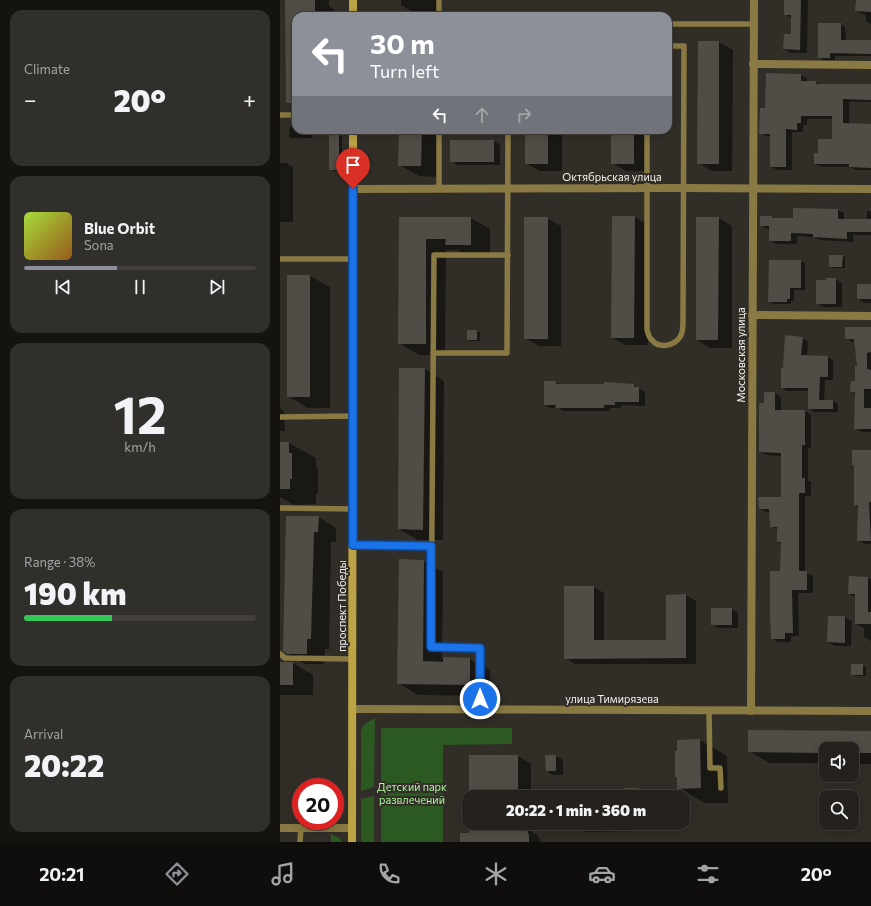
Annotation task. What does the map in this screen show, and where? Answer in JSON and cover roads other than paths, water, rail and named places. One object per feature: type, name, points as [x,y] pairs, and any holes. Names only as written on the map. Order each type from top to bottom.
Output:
[{"type":"main road","points":[[353,0],[353,12]]},
{"type":"main road","name":"проспект Победы","points":[[352,842],[353,134]]},
{"type":"street","name":"Московская улица","points":[[751,710],[754,0]]},
{"type":"street","points":[[753,64],[871,65]]},
{"type":"street","name":"Октябрьская улица","points":[[353,189],[871,189]]},
{"type":"street","points":[[752,315],[871,316]]},
{"type":"street","name":"улица Тимирязева","points":[[352,709],[871,711]]},
{"type":"street","points":[[280,828],[292,828]]},
{"type":"street","points":[[344,828],[352,828]]},
{"type":"lane","points":[[439,0],[439,12]]},
{"type":"lane","points":[[672,24],[754,24]]},
{"type":"lane","points":[[647,134],[647,328],[648,335],[657,344],[672,345],[681,336],[683,329],[684,46],[672,46]]},
{"type":"lane","points":[[280,115],[292,115]]},
{"type":"lane","points":[[439,134],[439,189]]},
{"type":"lane","points":[[433,353],[507,353],[508,134]]},
{"type":"lane","points":[[480,710],[480,648],[431,647],[434,255],[508,255]]},
{"type":"lane","points":[[280,259],[353,259]]},
{"type":"lane","points":[[280,417],[353,416]]},
{"type":"lane","points":[[280,508],[353,509]]},
{"type":"lane","points":[[353,545],[431,546]]},
{"type":"lane","points":[[280,654],[285,658],[352,659]]},
{"type":"lane","points":[[709,710],[710,768],[720,768],[721,788]]},
{"type":"lane","points":[[300,830],[300,842]]},
{"type":"park label","name":"Детский парк развлечений","points":[[412,793]]}]
